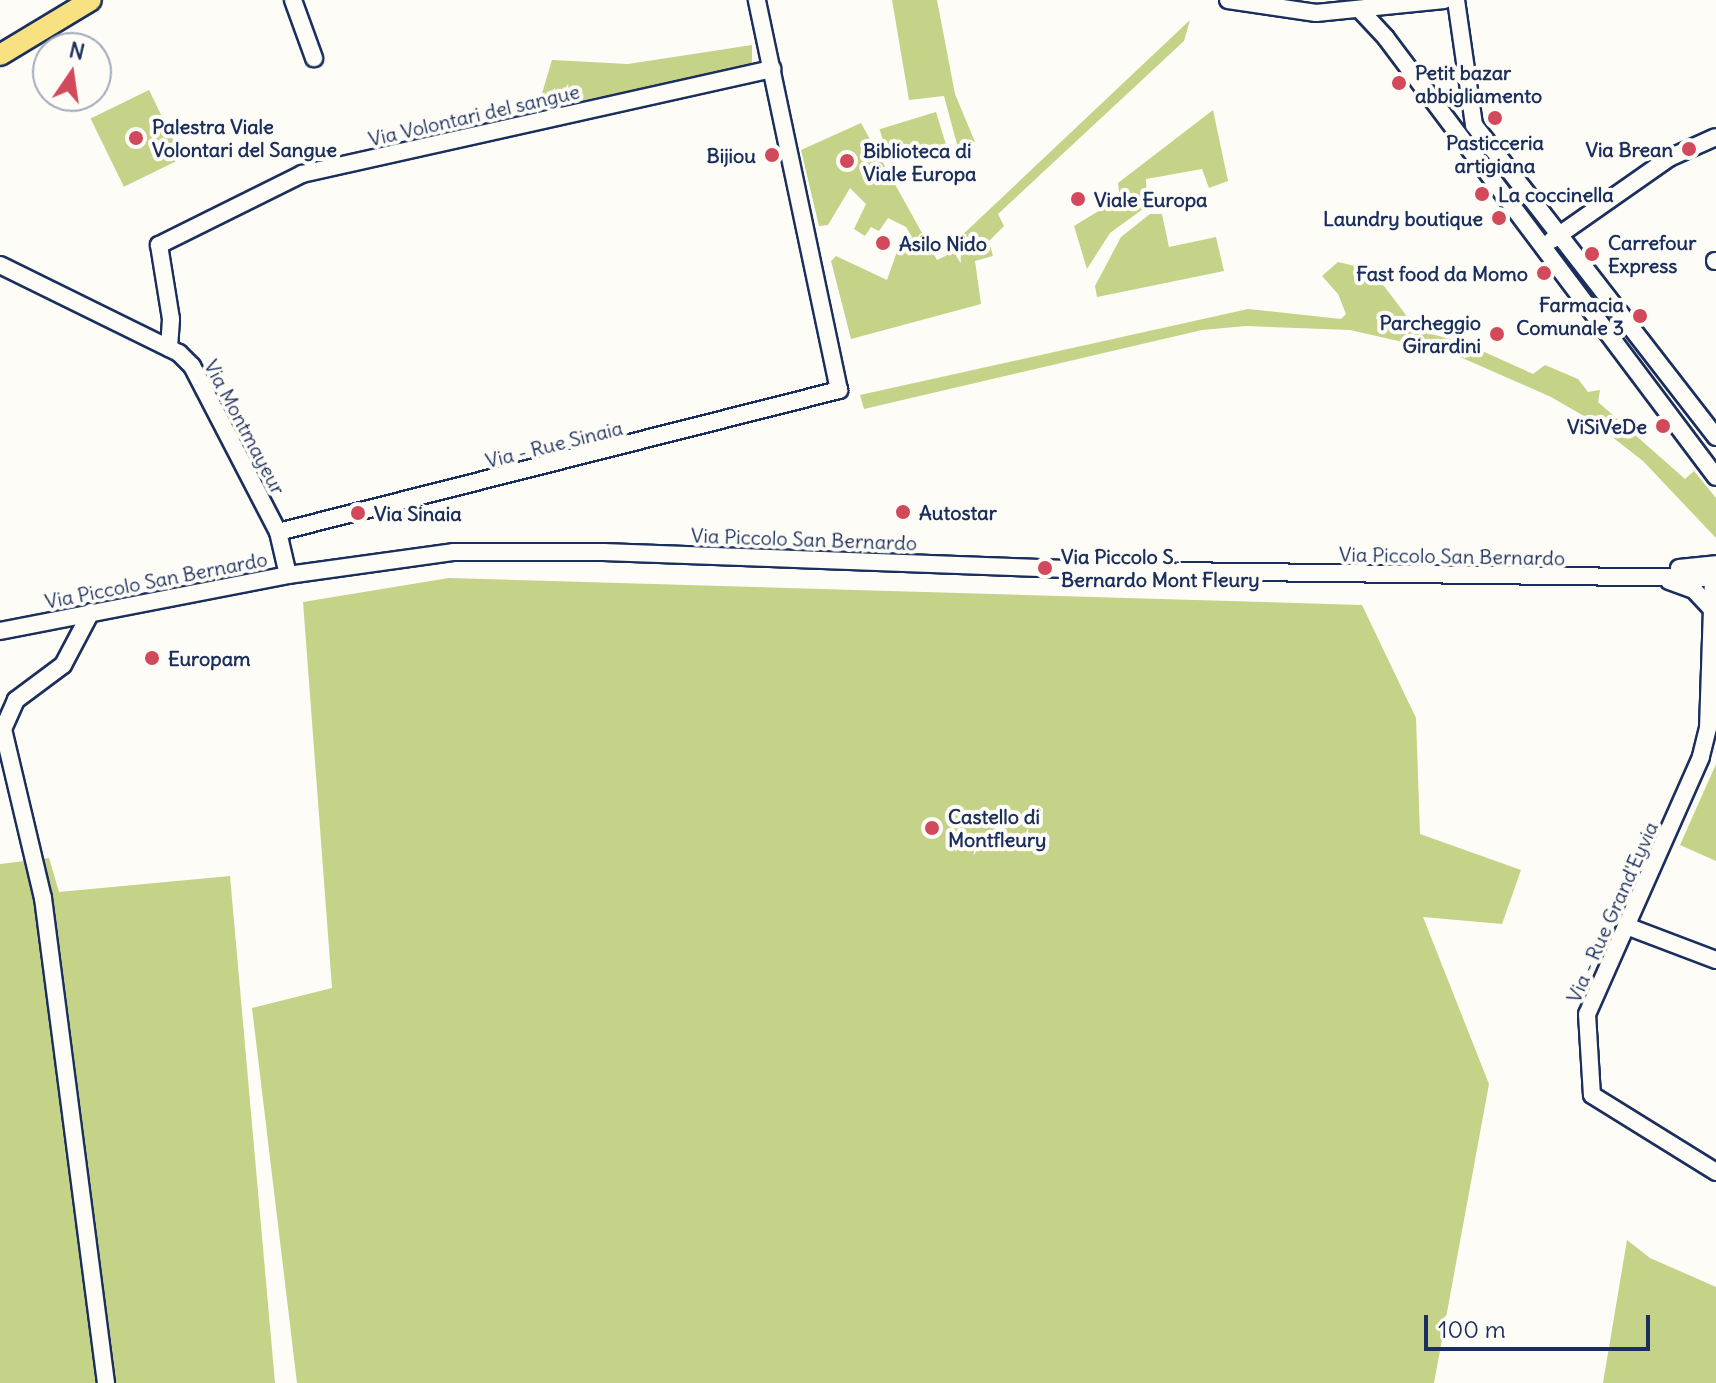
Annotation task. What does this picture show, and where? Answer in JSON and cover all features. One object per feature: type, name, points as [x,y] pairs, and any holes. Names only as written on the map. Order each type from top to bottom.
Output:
[{"type":"main road","points":[[0,55],[91,0]]},
{"type":"street","points":[[293,0],[314,58]]},
{"type":"street","points":[[757,0],[772,69]]},
{"type":"street","points":[[1228,0],[1285,11],[1362,12],[1444,0]]},
{"type":"street","points":[[1456,0],[1474,125],[1716,437]]},
{"type":"street","points":[[1362,12],[1386,38],[1541,249],[1716,477]]},
{"type":"street","name":"Via Volontari del sangue","points":[[169,348],[171,319],[159,245],[302,174],[772,69]]},
{"type":"street","name":"Via - Rue Sinaia","points":[[278,532],[839,390],[772,69]]},
{"type":"street","points":[[1541,249],[1669,158],[1715,140]]},
{"type":"street","name":"Via Montmayeur","points":[[0,265],[169,348],[192,366],[278,532],[288,575]]},
{"type":"street","name":"Via Piccolo San Bernardo","points":[[0,631],[288,575],[454,552],[529,551],[1110,571],[1614,578],[1677,582],[1713,615]]},
{"type":"street","name":"Via Piccolo San Bernardo","points":[[1614,578],[1715,574]]},
{"type":"street","name":"Via - Rue Grand'Eyvia","points":[[1715,574],[1701,757],[1629,927],[1587,1014],[1592,1095],[1716,1172]]},
{"type":"street","points":[[91,612],[63,665],[16,700],[3,729],[43,898],[106,1383]]},
{"type":"street","points":[[1629,927],[1716,960]]},
{"type":"green space","points":[[892,0],[937,0],[955,94],[975,142],[958,148],[944,96],[909,100]]},
{"type":"green space","points":[[1190,20],[1184,41],[998,214],[1004,226],[989,241],[993,256],[975,261],[981,304],[851,339],[831,261],[836,256],[887,280],[899,246],[912,237],[906,227],[888,218],[879,231],[871,227],[865,236],[854,229],[866,204],[850,188],[828,225],[819,226],[801,150],[861,123],[937,260],[962,248],[957,240]]},
{"type":"green space","points":[[752,45],[752,65],[537,110],[552,60],[628,64]]},
{"type":"green space","name":"Palestra Viale Volontari del Sangue","points":[[149,90],[182,158],[124,187],[91,118],[112,112],[112,108]]},
{"type":"green space","points":[[1213,110],[1228,181],[1209,188],[1202,169],[1146,179],[1147,206],[1110,233],[1087,269],[1074,226],[1120,198],[1118,183]]},
{"type":"green space","points":[[936,112],[946,145],[890,162],[880,129]]},
{"type":"green space","points":[[1150,214],[1162,214],[1169,247],[1216,237],[1224,271],[1097,297],[1095,286],[1121,237]]},
{"type":"green space","points":[[1338,262],[1359,267],[1384,286],[1418,331],[1460,341],[1533,374],[1545,365],[1578,379],[1588,392],[1600,390],[1598,402],[1685,479],[1694,471],[1716,498],[1716,538],[1643,461],[1589,419],[1551,397],[1451,353],[1350,330],[1246,326],[1202,330],[864,409],[860,395],[1248,309],[1341,319],[1346,314],[1338,294],[1322,276]]},
{"type":"green space","points":[[449,578],[1362,605],[1416,718],[1420,834],[1521,870],[1502,924],[1423,917],[1489,1084],[1434,1383],[297,1383],[252,1008],[332,988],[303,602]]},
{"type":"green space","points":[[1716,764],[1716,861],[1680,845]]},
{"type":"green space","points":[[49,858],[59,892],[230,876],[275,1383],[0,1383],[0,864]]},
{"type":"green space","points":[[1627,1240],[1650,1258],[1716,1287],[1716,1383],[1603,1383]]},
{"type":"place","name":"Petit bazar abbigliamento","points":[[1399,83]]},
{"type":"place","name":"Pasticceria artigiana","points":[[1495,118]]},
{"type":"place","name":"Palestra Viale Volontari del Sangue","points":[[136,138]]},
{"type":"place","name":"Via Brean","points":[[1689,149]]},
{"type":"place","name":"Bijiou","points":[[772,155]]},
{"type":"place","name":"Biblioteca di Viale Europa","points":[[847,161]]},
{"type":"place","name":"La coccinella","points":[[1482,194]]},
{"type":"place","name":"Viale Europa","points":[[1078,199]]},
{"type":"place","name":"Laundry boutique","points":[[1499,218]]},
{"type":"place","name":"Asilo Nido","points":[[883,243]]},
{"type":"place","name":"Carrefour Express","points":[[1592,254]]},
{"type":"place","name":"Fast food da Momo","points":[[1544,273]]},
{"type":"place","name":"Farmacia Comunale 3","points":[[1640,316]]},
{"type":"place","name":"Parcheggio Girardini","points":[[1497,334]]},
{"type":"place","name":"ViSiVeDe","points":[[1663,426]]},
{"type":"place","name":"Autostar","points":[[903,512]]},
{"type":"place","name":"Via Sinaia","points":[[358,513]]},
{"type":"place","name":"Via Piccolo S. Bernardo Mont Fleury","points":[[1045,568]]},
{"type":"place","name":"Europam","points":[[152,658]]},
{"type":"place","name":"Castello di Montfleury","points":[[932,828]]}]
